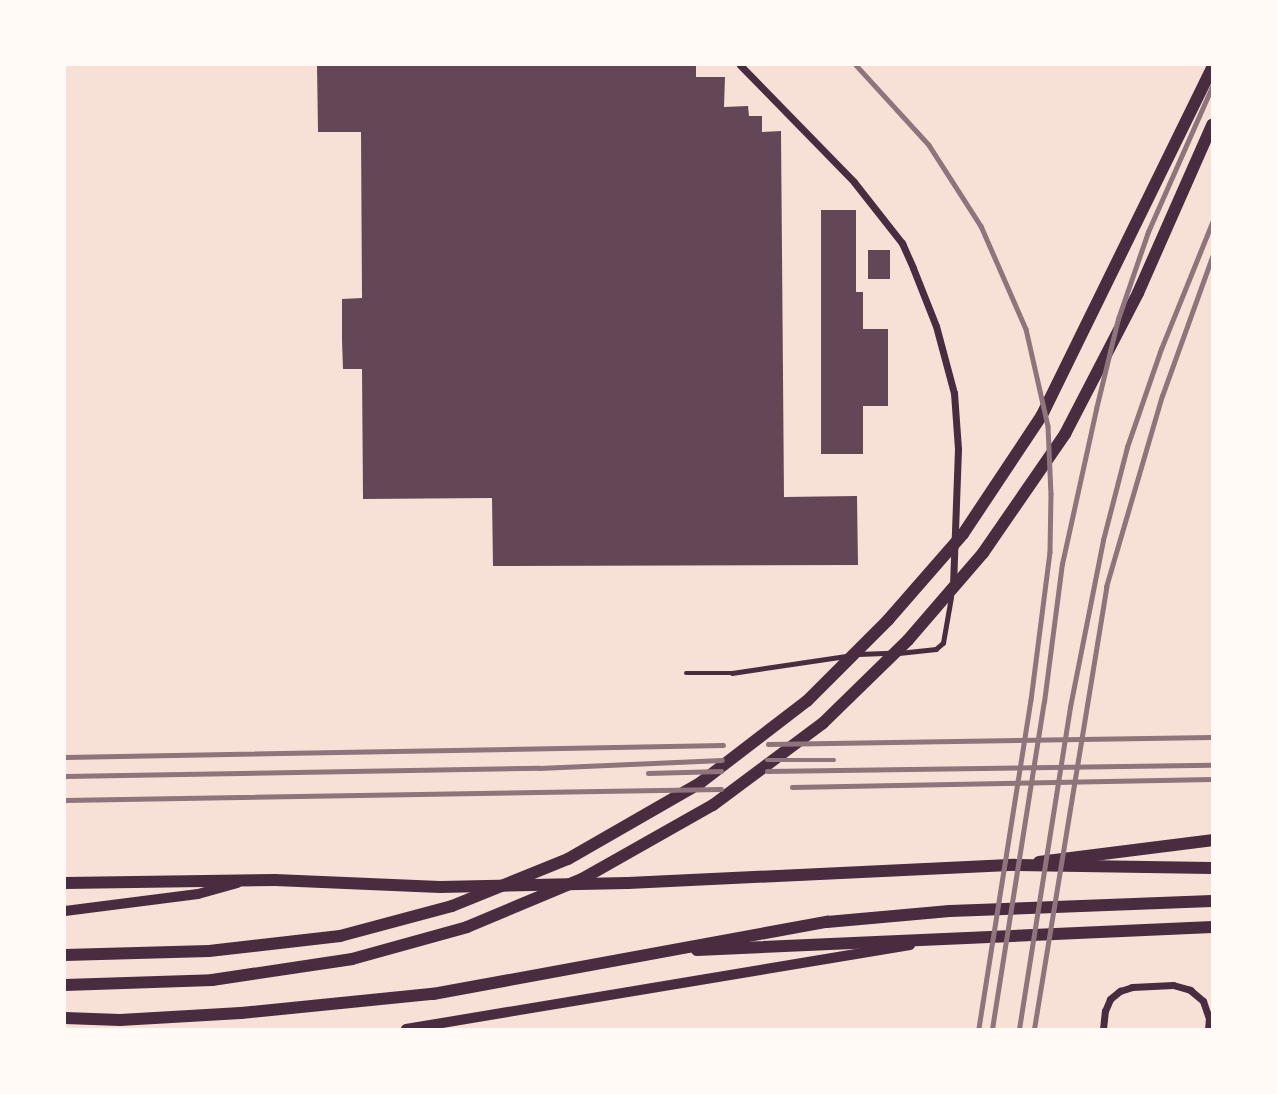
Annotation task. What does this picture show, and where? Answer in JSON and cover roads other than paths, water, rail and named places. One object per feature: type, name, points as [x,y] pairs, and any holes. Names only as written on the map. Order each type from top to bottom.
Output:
[{"type":"main road","points":[[65,955],[209,951],[340,936],[452,905],[568,859],[699,783],[807,701],[888,620],[963,534],[1042,415],[1212,68]]},
{"type":"main road","points":[[65,985],[225,978],[352,959],[467,927],[582,879],[724,797],[823,723],[908,640],[984,553],[1065,434],[1138,292],[1212,125]]},
{"type":"main road","points":[[1015,865],[1212,840]]},
{"type":"main road","points":[[65,883],[246,880],[440,887],[628,883],[1015,865],[1212,868]]},
{"type":"main road","points":[[65,1018],[120,1020],[300,1009],[433,994],[658,951],[855,920],[1025,907],[1212,901]]},
{"type":"main road","points":[[658,951],[824,946],[1212,926]]},
{"type":"street","points":[[740,65],[854,182],[902,243],[914,268],[936,326],[954,393],[958,449],[953,586]]},
{"type":"street","points":[[65,911],[198,894],[246,880]]},
{"type":"street","points":[[406,1029],[958,938]]},
{"type":"street","points":[[1103,1029],[1110,999],[1120,991],[1132,987],[1173,985],[1190,990],[1203,1001],[1209,1018],[1208,1029]]},
{"type":"lane","points":[[686,673],[732,673],[873,652],[881,654],[936,649],[943,643],[953,586]]},
{"type":"railway","points":[[856,65],[929,145],[981,226],[1026,329],[1048,426],[1050,552],[1031,700],[979,1029]]},
{"type":"railway","points":[[992,1029],[1044,702],[1062,564],[1096,409],[1118,319],[1148,232],[1212,87]]},
{"type":"railway","points":[[1019,1029],[1070,707],[1103,540],[1127,447],[1161,349],[1212,223]]},
{"type":"railway","points":[[1034,1029],[1106,587],[1162,396],[1212,257]]},
{"type":"railway","points":[[768,744],[1212,737]]},
{"type":"railway","points":[[65,757],[723,745]]},
{"type":"railway","points":[[65,776],[539,768],[722,760]]},
{"type":"railway","points":[[767,760],[834,760]]},
{"type":"railway","points":[[767,771],[1212,765]]},
{"type":"railway","points":[[648,773],[721,771]]},
{"type":"railway","points":[[792,787],[1212,779]]},
{"type":"railway","points":[[65,800],[721,789]]}]
